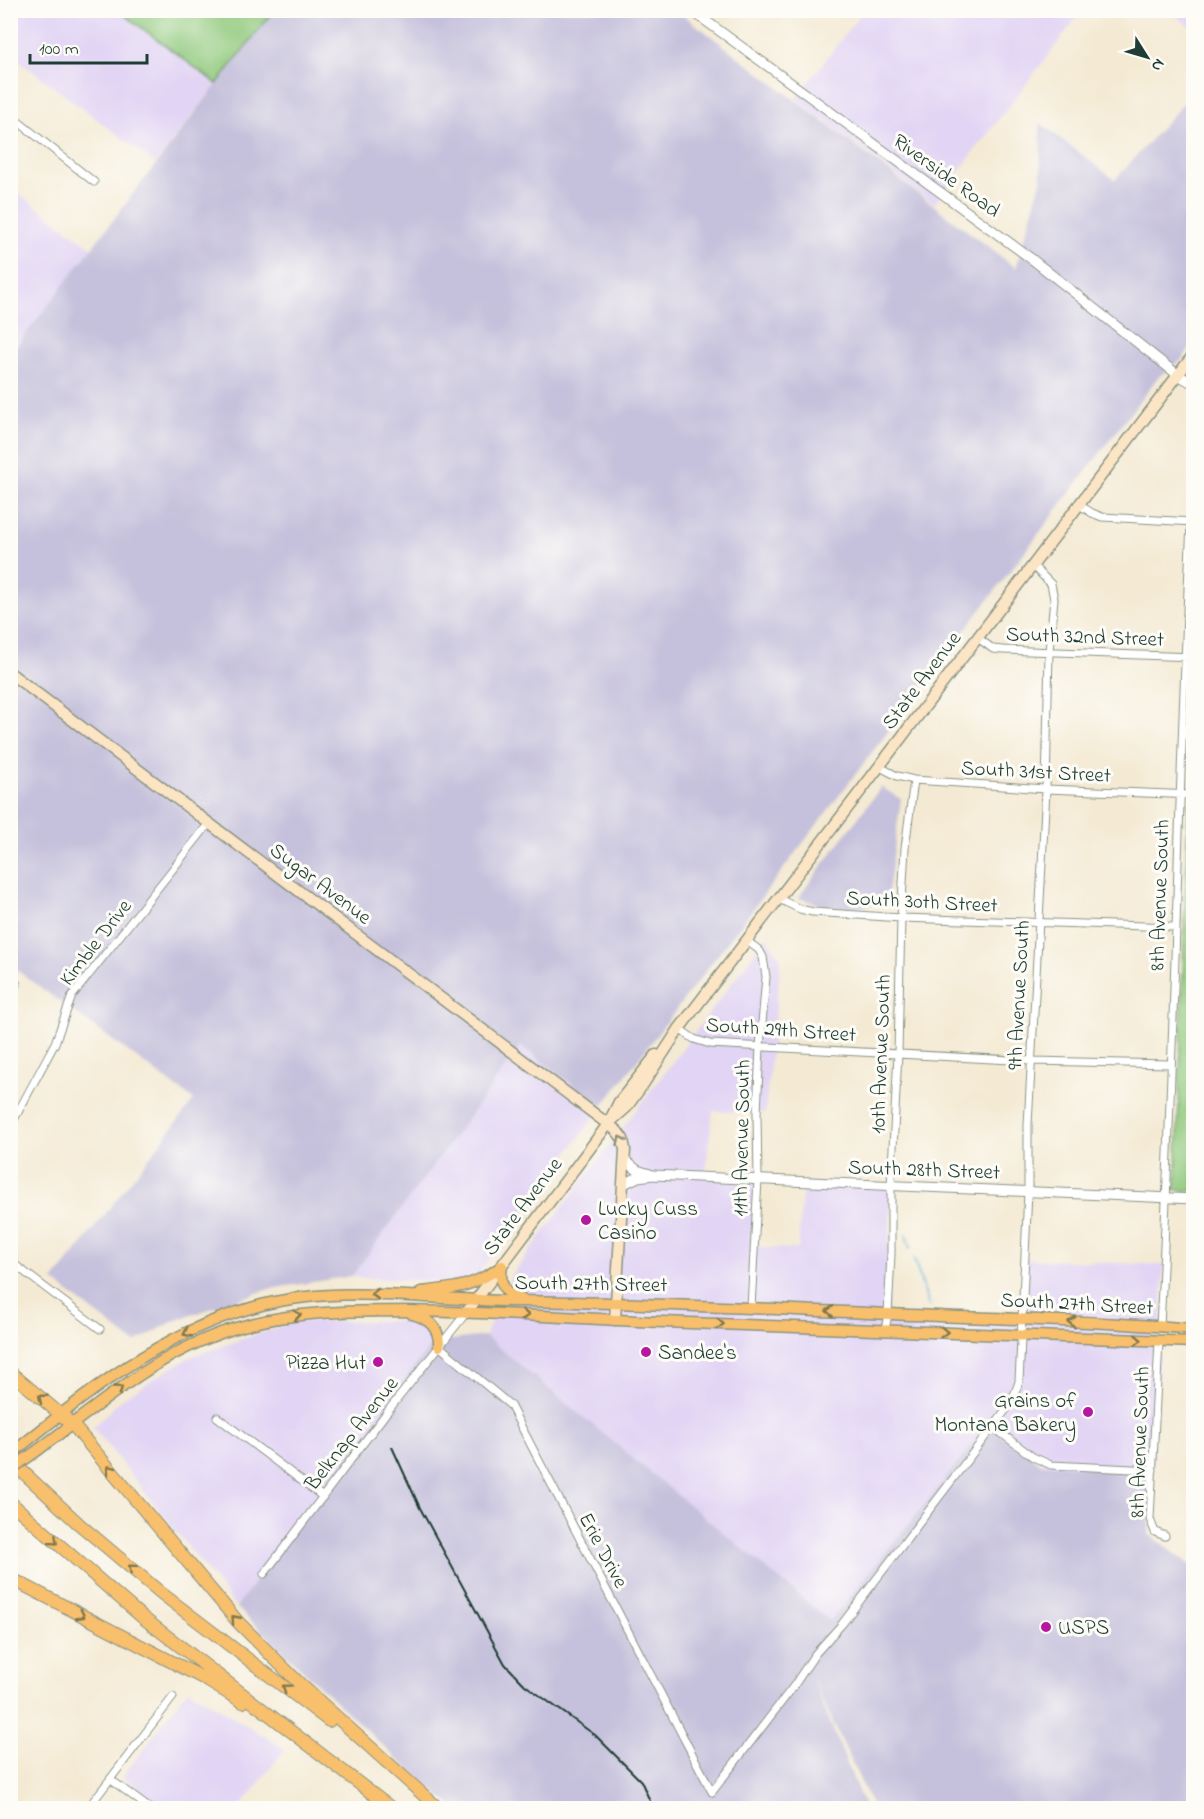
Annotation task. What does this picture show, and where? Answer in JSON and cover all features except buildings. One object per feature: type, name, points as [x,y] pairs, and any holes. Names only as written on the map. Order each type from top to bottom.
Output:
[{"type":"highway","points":[[10,1372],[62,1414],[238,1622],[301,1685],[438,1809]]},
{"type":"highway","points":[[10,1460],[79,1524],[161,1593],[415,1789]]},
{"type":"highway","points":[[10,1502],[142,1617],[365,1786],[391,1809]]},
{"type":"highway","points":[[10,1578],[203,1678],[365,1786]]},
{"type":"main road","name":"State Avenue","points":[[466,1312],[609,1123],[615,1108],[637,1078],[680,1029],[1194,354]]},
{"type":"main road","name":"Sugar Avenue","points":[[10,673],[514,1054],[609,1123]]},
{"type":"main road","points":[[609,1123],[623,1139],[625,1160],[615,1320]]},
{"type":"main road","points":[[398,1295],[473,1284],[502,1266]]},
{"type":"main road","points":[[502,1266],[500,1276],[505,1290],[511,1296],[526,1301]]},
{"type":"main road","name":"South 27th Street","points":[[10,1455],[62,1414],[152,1351],[223,1316],[255,1306],[314,1296],[380,1293],[476,1300],[751,1307],[1194,1329]]},
{"type":"main road","name":"South 27th Street","points":[[10,1470],[148,1369],[207,1338],[266,1320],[305,1314],[342,1311],[466,1312],[615,1320],[1194,1342]]},
{"type":"main road","points":[[403,1311],[422,1317],[431,1323],[438,1334],[440,1346]]},
{"type":"street","name":"Riverside Road","points":[[691,10],[1033,260],[1178,375],[1194,384]]},
{"type":"street","points":[[10,115],[94,182]]},
{"type":"street","name":"8th Avenue South","points":[[1160,1326],[1184,656],[1194,465]]},
{"type":"street","points":[[1078,504],[1102,517],[1192,522]]},
{"type":"street","name":"9th Avenue South","points":[[712,1792],[793,1687],[815,1654],[842,1624],[993,1427],[1017,1393],[1020,1382],[1028,1192],[1028,1125],[1046,789],[1049,651],[1054,598],[1053,588],[1032,565]]},
{"type":"street","name":"South 32nd Street","points":[[978,638],[993,649],[1194,657]]},
{"type":"street","name":"South 31st Street","points":[[880,767],[897,776],[914,780],[1046,789],[1194,795]]},
{"type":"street","name":"10th Avenue South","points":[[885,1330],[891,1254],[891,1186],[898,1054],[901,918],[905,848],[914,780]]},
{"type":"street","name":"Kimble Drive","points":[[10,1127],[55,1043],[72,996],[210,822]]},
{"type":"street","name":"South 30th Street","points":[[779,899],[800,909],[813,912],[901,918],[1175,927]]},
{"type":"street","name":"11th Avenue South","points":[[747,941],[759,950],[765,965],[757,1113],[758,1180],[751,1307]]},
{"type":"street","points":[[10,993],[17,984]]},
{"type":"street","name":"South 29th Street","points":[[680,1029],[694,1039],[710,1044],[1032,1061],[1170,1064]]},
{"type":"street","name":"South 28th Street","points":[[625,1160],[637,1170],[652,1175]]},
{"type":"street","name":"South 28th Street","points":[[624,1184],[638,1177],[652,1175],[1194,1199]]},
{"type":"street","points":[[10,1261],[100,1329]]},
{"type":"street","name":"Belknap Avenue","points":[[264,1574],[466,1312]]},
{"type":"street","name":"8th Avenue South","points":[[1159,1341],[1150,1524],[1155,1532],[1165,1536]]},
{"type":"street","name":"Erie Drive","points":[[440,1346],[510,1405],[712,1792]]},
{"type":"street","points":[[217,1417],[322,1497]]},
{"type":"street","points":[[993,1427],[1033,1456],[1051,1465],[1153,1470]]},
{"type":"street","points":[[88,1809],[173,1697]]},
{"type":"street","points":[[110,1779],[148,1809]]},
{"type":"shaded area","points":[[10,11],[119,11],[217,84],[155,163],[11,55]]},
{"type":"shaded area","points":[[273,11],[678,11],[1016,268],[1041,181],[1040,123],[1115,180],[1193,92],[1193,344],[1182,360],[1158,377],[602,1107],[521,1046],[352,1276],[269,1289],[174,1321],[135,1343],[53,1281],[194,1100],[11,966],[10,355]]},
{"type":"shaded area","points":[[863,11],[1082,11],[934,204],[796,99]]},
{"type":"shaded area","points":[[1169,11],[1193,11],[1193,29]]},
{"type":"shaded area","points":[[10,187],[92,248],[11,355],[10,355]]},
{"type":"shaded area","points":[[881,787],[901,799],[887,901],[845,912],[798,898]]},
{"type":"shaded area","points":[[767,937],[781,959],[765,1113],[713,1111],[705,1177],[758,1180],[755,1247],[798,1249],[803,1182],[891,1186],[888,1314],[1022,1320],[1025,1259],[1164,1265],[1153,1470],[1050,1467],[988,1426],[830,1621],[485,1336],[511,1276]]},
{"type":"shaded area","points":[[521,1046],[602,1107],[477,1275],[459,1282],[352,1276]]},
{"type":"shaded area","points":[[416,1321],[431,1328],[433,1342],[236,1607],[93,1427],[123,1398],[188,1358],[293,1322]]},
{"type":"shaded area","points":[[485,1336],[830,1621],[988,1426],[1041,1464],[1153,1470],[1149,1534],[1193,1567],[1193,1808],[873,1808],[810,1673],[865,1808],[454,1808],[396,1758],[236,1607],[433,1342]]},
{"type":"shaded area","points":[[188,1689],[285,1749],[240,1808],[163,1808],[123,1777]]},
{"type":"green space","points":[[119,11],[273,11],[217,84]]},
{"type":"green space","points":[[1188,804],[1194,805],[1193,1191],[1176,1190]]},
{"type":"waterway","points":[[906,1234],[910,1249]]},
{"type":"waterway","points":[[914,1259],[929,1306]]},
{"type":"railway","points":[[392,1447],[420,1508],[505,1664],[525,1685],[595,1735],[641,1781],[653,1808]]},
{"type":"place","name":"Lucky Cuss Casino","points":[[586,1220]]},
{"type":"place","name":"Sandee's","points":[[646,1352]]},
{"type":"place","name":"Pizza Hut","points":[[378,1362]]},
{"type":"place","name":"Grains of Montana Bakery","points":[[1088,1412]]},
{"type":"place","name":"USPS","points":[[1046,1627]]}]
